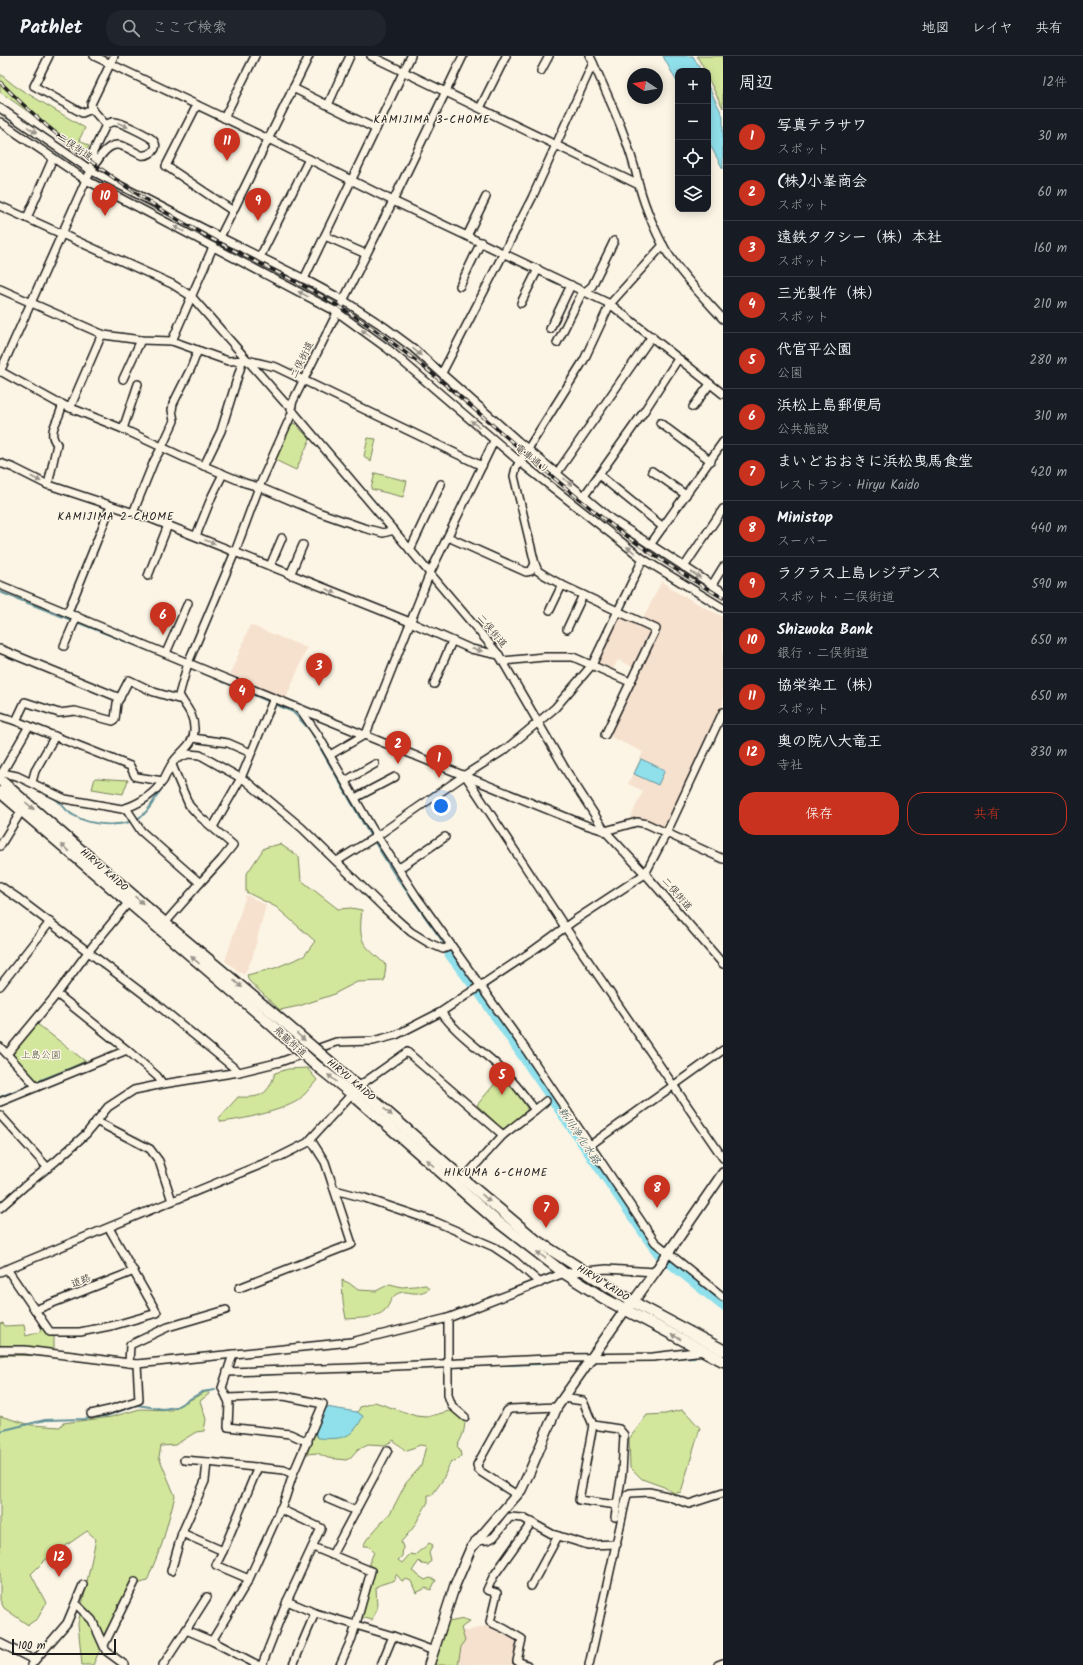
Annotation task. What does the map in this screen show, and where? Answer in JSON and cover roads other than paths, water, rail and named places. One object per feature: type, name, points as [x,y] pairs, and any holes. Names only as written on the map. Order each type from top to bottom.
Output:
[{"type":"highway","name":"HIRYU KAIDO","points":[[1,776],[271,1017]]},
{"type":"highway","name":"HIRYU KAIDO","points":[[0,792],[128,903],[359,1086],[463,1179],[537,1241],[633,1302],[723,1350]]},
{"type":"highway","name":"飛龍街道","points":[[271,1017],[312,1062]]},
{"type":"highway","name":"HIRYU KAIDO","points":[[312,1062],[352,1094],[493,1218],[564,1273],[605,1299],[723,1361]]},
{"type":"main road","points":[[429,1665],[455,1585],[468,1552],[475,1541],[517,1495],[530,1471],[556,1407],[625,1310],[633,1302],[655,1272],[723,1173]]},
{"type":"street","points":[[49,56],[34,86],[79,112],[82,113],[92,109]]},
{"type":"street","points":[[94,56],[610,304],[723,394]]},
{"type":"street","points":[[106,125],[92,109],[92,100],[114,56]]},
{"type":"street","points":[[224,118],[255,56]]},
{"type":"street","points":[[220,237],[309,56]]},
{"type":"street","points":[[328,105],[350,56]]},
{"type":"street","points":[[371,56],[639,185]]},
{"type":"street","points":[[304,279],[411,56]]},
{"type":"street","points":[[343,300],[463,56]]},
{"type":"street","points":[[480,108],[506,56]]},
{"type":"street","points":[[541,71],[549,56]]},
{"type":"street","points":[[582,56],[591,60],[618,120],[629,148],[639,185],[663,245],[682,273],[723,319]]},
{"type":"street","points":[[442,373],[557,146],[591,60]]},
{"type":"street","points":[[293,88],[376,129]]},
{"type":"street","points":[[196,105],[166,166],[233,211]]},
{"type":"street","name":"二俣街道","points":[[0,108],[92,170],[343,300],[292,408],[501,658],[567,772],[605,831],[645,874],[723,964]]},
{"type":"street","points":[[92,170],[94,152],[106,125],[115,121],[151,138],[155,143],[153,152],[145,156],[119,145],[111,145],[104,151],[86,180],[32,303],[0,371],[70,408],[123,429],[223,474],[334,518],[383,533],[394,530]]},
{"type":"street","points":[[0,122],[86,180],[337,312]]},
{"type":"street","points":[[26,218],[54,158]]},
{"type":"street","points":[[260,257],[310,159]]},
{"type":"street","points":[[467,236],[486,197]]},
{"type":"street","points":[[0,206],[172,284],[191,296],[245,360],[285,403],[292,408],[259,487],[235,552],[187,666],[179,692],[180,698],[186,704],[193,717],[193,738],[191,744],[172,763],[163,781],[153,793],[126,808],[108,807],[65,799],[17,776],[1,776],[29,726]]},
{"type":"street","points":[[325,236],[366,254]]},
{"type":"street","points":[[460,286],[481,242]]},
{"type":"street","points":[[557,343],[584,292],[592,286],[614,242]]},
{"type":"street","points":[[605,735],[656,629],[562,585],[542,573],[534,564],[514,476],[516,468],[584,360],[610,304],[663,245]]},
{"type":"street","points":[[172,341],[213,248]]},
{"type":"street","points":[[521,303],[538,269]]},
{"type":"street","points":[[550,329],[571,285]]},
{"type":"street","points":[[0,289],[102,334],[141,340],[172,341],[228,361],[245,360],[276,367],[482,466]]},
{"type":"street","name":"電車通り","points":[[343,300],[386,328],[413,348],[528,450],[611,519],[723,592]]},
{"type":"street","name":"電車通り","points":[[337,312],[394,354],[494,441],[643,559],[723,608]]},
{"type":"street","points":[[70,408],[102,334]]},
{"type":"street","points":[[557,473],[652,336]]},
{"type":"street","points":[[123,379],[141,340]]},
{"type":"street","points":[[133,513],[154,461],[174,421],[172,410],[173,404],[191,368],[198,350]]},
{"type":"street","points":[[584,496],[643,413],[678,358]]},
{"type":"street","points":[[204,466],[221,431],[241,366],[245,360]]},
{"type":"street","points":[[123,429],[138,384]]},
{"type":"street","points":[[693,407],[710,384]]},
{"type":"street","points":[[48,485],[57,444],[52,436],[52,431],[62,410],[62,404]]},
{"type":"street","points":[[660,424],[711,461]]},
{"type":"street","points":[[330,755],[366,734],[430,573],[494,441]]},
{"type":"street","points":[[650,545],[723,442]]},
{"type":"street","points":[[0,463],[14,468],[48,485],[168,525],[196,536],[410,622],[471,649],[501,658],[573,657],[630,682]]},
{"type":"street","points":[[652,471],[686,495]]},
{"type":"street","points":[[196,536],[212,496],[223,474]]},
{"type":"street","points":[[599,475],[663,527]]},
{"type":"street","points":[[410,550],[441,484]]},
{"type":"street","points":[[68,612],[111,506]]},
{"type":"street","points":[[684,567],[723,509]]},
{"type":"street","points":[[148,576],[168,525]]},
{"type":"street","points":[[448,537],[526,572],[531,571],[534,564]]},
{"type":"street","points":[[270,566],[282,538]]},
{"type":"street","points":[[290,575],[303,545]]},
{"type":"street","points":[[337,861],[374,838],[465,775],[506,749],[539,723],[555,708],[592,665],[643,559]]},
{"type":"street","points":[[712,586],[723,567]]},
{"type":"street","points":[[0,585],[68,612],[76,620],[166,653],[187,666],[273,701],[300,708],[366,734],[583,824],[605,831],[637,822],[647,824],[723,859]]},
{"type":"street","points":[[550,610],[562,585]]},
{"type":"street","points":[[567,629],[583,595]]},
{"type":"street","points":[[166,653],[188,602]]},
{"type":"street","points":[[64,646],[76,620]]},
{"type":"street","points":[[434,684],[452,641]]},
{"type":"street","points":[[0,649],[120,698]]},
{"type":"street","points":[[16,721],[25,702],[59,713],[75,711],[113,721],[115,720],[116,707],[129,680],[154,692],[178,699],[180,698]]},
{"type":"street","points":[[213,827],[241,778],[273,701]]},
{"type":"street","points":[[300,708],[355,798],[374,838],[398,869],[448,948],[480,986],[655,1242],[666,1255],[723,1297]]},
{"type":"street","points":[[0,1208],[86,1134],[108,1108],[134,1090],[239,1072],[280,1062],[336,1042],[373,1041],[396,1034],[441,1012],[645,874],[720,725],[723,712]]},
{"type":"street","points":[[0,716],[130,766],[135,776],[163,781]]},
{"type":"street","points":[[32,782],[35,771],[55,736]]},
{"type":"street","points":[[193,738],[228,743],[251,753]]},
{"type":"street","points":[[172,763],[188,754],[200,755],[241,778],[302,828],[384,908],[411,932],[429,943],[448,948]]},
{"type":"street","points":[[165,923],[233,845],[199,816],[189,805],[172,763]]},
{"type":"street","points":[[345,781],[375,764]]},
{"type":"street","points":[[465,775],[565,927],[723,1158]]},
{"type":"street","points":[[355,798],[396,777]]},
{"type":"street","points":[[126,808],[141,831],[200,883]]},
{"type":"street","points":[[0,846],[22,810]]},
{"type":"street","points":[[398,869],[444,838]]},
{"type":"street","points":[[0,886],[50,922],[154,1002],[239,1072]]},
{"type":"street","points":[[7,1054],[128,903]]},
{"type":"street","points":[[0,986],[50,922]]},
{"type":"street","points":[[715,954],[723,955]]},
{"type":"street","points":[[56,994],[127,1050],[157,1076],[163,1084]]},
{"type":"street","points":[[441,1012],[449,1024],[494,1062],[517,1085],[535,1110]]},
{"type":"street","points":[[0,1047],[34,1084]]},
{"type":"street","points":[[0,1102],[34,1084],[127,1050]]},
{"type":"street","points":[[589,1146],[723,1050]]},
{"type":"street","points":[[109,1228],[157,1312],[115,1325],[80,1332],[50,1332],[4,1270],[277,1158],[307,1143],[359,1086],[407,1052],[503,1135]]},
{"type":"street","points":[[463,1179],[503,1135],[546,1101]]},
{"type":"street","points":[[0,1115],[48,1168]]},
{"type":"street","points":[[96,1121],[150,1149],[159,1161],[172,1201]]},
{"type":"street","points":[[239,1288],[352,1244],[325,1162],[311,1140]]},
{"type":"street","points":[[335,1190],[365,1198],[436,1222],[487,1244],[515,1261],[540,1283]]},
{"type":"street","points":[[0,1350],[33,1351],[137,1364],[351,1342],[448,1318],[564,1273],[582,1270],[607,1269],[655,1272]]},
{"type":"street","name":"道路","points":[[35,1310],[134,1272]]},
{"type":"street","points":[[129,1363],[130,1344],[168,1327],[226,1310]]},
{"type":"street","points":[[448,1318],[448,1395],[452,1406],[465,1417]]},
{"type":"street","points":[[227,1372],[569,1358],[653,1357],[704,1352]]},
{"type":"street","points":[[233,1354],[222,1388],[229,1403],[228,1427],[290,1434],[308,1442]]},
{"type":"street","points":[[91,1414],[139,1400],[137,1364]]},
{"type":"street","points":[[212,1641],[249,1580],[323,1404],[284,1396],[227,1398]]},
{"type":"street","points":[[563,1398],[583,1401],[593,1425],[579,1500],[617,1505]]},
{"type":"street","points":[[517,1495],[481,1472],[477,1465],[507,1411],[510,1409],[556,1407]]},
{"type":"street","points":[[593,1425],[619,1429],[624,1435],[622,1473],[615,1517]]},
{"type":"street","points":[[332,1555],[388,1450]]},
{"type":"street","points":[[184,1460],[284,1470],[293,1474]]},
{"type":"street","points":[[171,1571],[182,1533],[205,1481],[207,1462]]},
{"type":"street","points":[[249,1580],[216,1565],[258,1467]]},
{"type":"street","points":[[589,1665],[628,1494],[649,1492],[663,1494],[689,1504],[723,1493]]},
{"type":"street","points":[[328,1499],[356,1511]]},
{"type":"street","points":[[262,1665],[287,1601],[321,1528],[280,1509]]},
{"type":"street","points":[[475,1541],[488,1540],[494,1537],[510,1517],[523,1518],[558,1536],[588,1545],[617,1544]]},
{"type":"street","points":[[527,1665],[517,1661],[522,1638],[490,1622],[497,1593],[487,1590],[493,1577],[532,1522]]},
{"type":"street","points":[[182,1533],[223,1551]]},
{"type":"street","points":[[532,1586],[558,1536]]},
{"type":"street","points":[[313,1547],[371,1571],[352,1638],[340,1665]]},
{"type":"street","points":[[104,1645],[135,1582]]},
{"type":"street","points":[[0,1643],[33,1663],[67,1623],[83,1585]]},
{"type":"street","points":[[163,1665],[206,1597]]},
{"type":"street","points":[[287,1601],[315,1613],[356,1624],[434,1651]]},
{"type":"street","points":[[76,1604],[92,1620],[106,1651],[126,1665]]},
{"type":"street","points":[[293,1665],[315,1613]]},
{"type":"street","points":[[186,1630],[212,1641],[258,1665]]},
{"type":"street","points":[[381,1665],[393,1636]]},
{"type":"street","points":[[718,1665],[723,1663]]},
{"type":"water","points":[[663,56],[693,56],[699,68],[675,68],[675,78]]},
{"type":"water","points":[[711,92],[723,116],[723,169],[711,147]]},
{"type":"water","points":[[641,759],[665,770],[658,785],[634,774]]},
{"type":"water","points":[[326,1407],[357,1412],[363,1416],[355,1429],[346,1436],[340,1438],[318,1438],[315,1433]]},
{"type":"waterway","points":[[0,592],[163,656]]},
{"type":"waterway","points":[[189,667],[293,712],[310,730],[371,837]]},
{"type":"waterway","points":[[16,779],[50,796],[70,813],[80,819],[99,824],[118,824],[136,819],[143,815],[162,787]]},
{"type":"waterway","points":[[261,798],[285,818]]},
{"type":"waterway","points":[[374,841],[395,875],[446,946]]},
{"type":"waterway","points":[[413,937],[427,946]]},
{"type":"waterway","name":"新川浄化水路","points":[[448,949],[451,954]]},
{"type":"waterway","points":[[441,951],[451,954]]},
{"type":"waterway","name":"新川浄化水路","points":[[451,954],[482,994],[660,1253],[723,1304]]},
{"type":"waterway","points":[[36,1082],[84,1063]]},
{"type":"waterway","points":[[0,1097],[32,1084]]},
{"type":"waterway","points":[[671,1358],[695,1357]]},
{"type":"waterway","points":[[502,1365],[541,1364],[550,1362]]},
{"type":"waterway","points":[[554,1362],[580,1362]]},
{"type":"waterway","points":[[259,1375],[290,1373]]},
{"type":"waterway","points":[[0,1431],[45,1420],[84,1419],[106,1416],[137,1405],[163,1409],[176,1407],[202,1392],[215,1390]]},
{"type":"railway","points":[[0,82],[48,127],[127,187],[183,223],[309,289],[365,323],[449,387],[556,480],[600,516],[669,565],[723,598]]},
{"type":"place","name":"協栄染工（株）","points":[[227,161]]},
{"type":"place","name":"Shizuoka Bank","points":[[105,216]]},
{"type":"place","name":"ラクラス上島レジデンス","points":[[258,221]]},
{"type":"place","name":"浜松上島郵便局","points":[[163,635]]},
{"type":"place","name":"遠鉄タクシー（株）本社","points":[[319,686]]},
{"type":"place","name":"三光製作（株）","points":[[242,711]]},
{"type":"place","name":"(株)小峯商会","points":[[398,764]]},
{"type":"place","name":"写真テラサワ","points":[[439,778]]},
{"type":"place","name":"代官平公園","points":[[502,1095]]},
{"type":"place","name":"Ministop","points":[[657,1208]]},
{"type":"place","name":"まいどおおきに浜松曳馬食堂","points":[[546,1228]]},
{"type":"place","name":"奥の院八大竜王","points":[[59,1577]]},
{"type":"district","name":"KAMIJIMA 3-CHOME","points":[[432,120]]},
{"type":"district","name":"KAMIJIMA 2-CHOME","points":[[116,517]]},
{"type":"district","name":"HIKUMA 6-CHOME","points":[[496,1173]]},
{"type":"park label","name":"上島公園","points":[[41,1055]]}]
